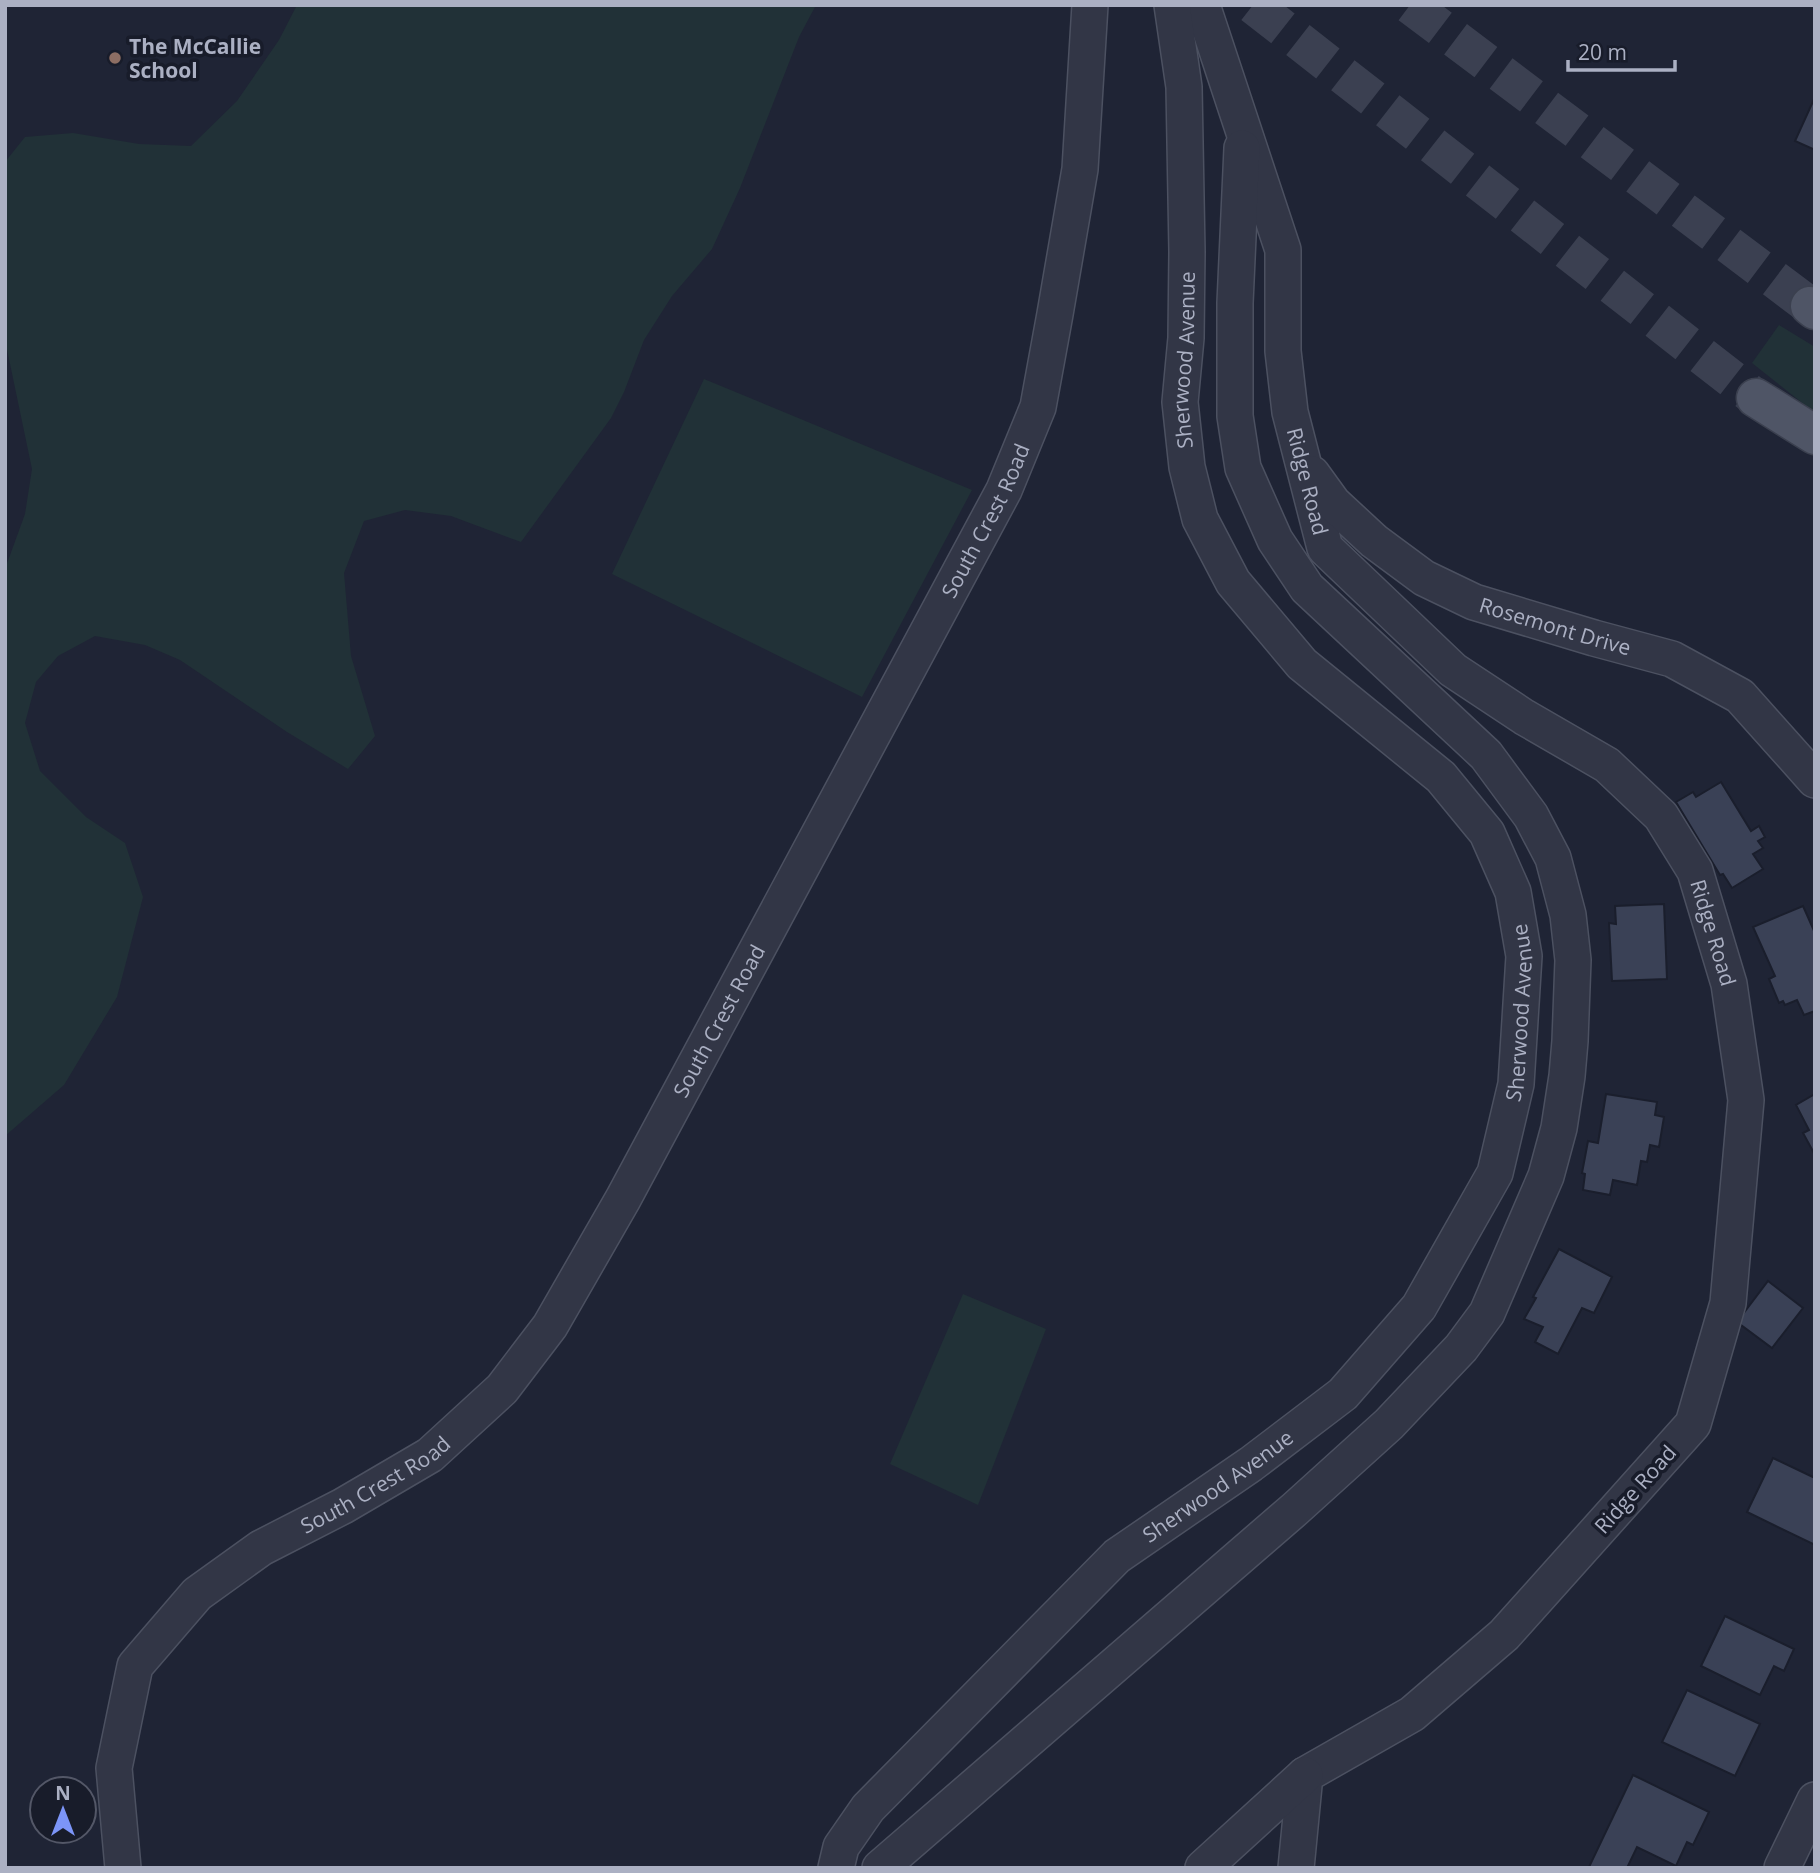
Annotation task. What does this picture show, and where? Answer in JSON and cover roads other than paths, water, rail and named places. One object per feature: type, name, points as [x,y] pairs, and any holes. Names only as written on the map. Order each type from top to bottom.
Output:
[{"type":"main road","points":[[1756,398],[1815,435]]},
{"type":"street","name":"South Crest Road","points":[[123,1868],[114,1768],[135,1666],[197,1594],[261,1548],[343,1506],[430,1455],[502,1389],[550,1326],[630,1187],[1004,490],[1038,407],[1055,314],[1080,169],[1090,5]]},
{"type":"street","name":"Sherwood Avenue","points":[[836,1868],[841,1847],[868,1808],[1117,1556],[1251,1464],[1343,1394],[1419,1307],[1495,1173],[1516,1084],[1524,956],[1513,892],[1487,833],[1441,776],[1302,664],[1233,582],[1200,519],[1187,467],[1180,402],[1186,338],[1184,86],[1172,5]]},
{"type":"street","name":"Ridge Road","points":[[1202,5],[1283,250],[1283,351],[1290,412],[1325,548],[1453,670],[1524,718],[1606,765],[1661,816],[1695,871],[1703,896],[1729,984],[1746,1100],[1728,1303],[1693,1424],[1504,1635],[1412,1714],[1304,1775],[1203,1868]]},
{"type":"street","points":[[880,1868],[1306,1499],[1389,1424],[1461,1348],[1487,1313],[1546,1176],[1559,1128],[1570,1041],[1573,960],[1568,915],[1553,858],[1531,816],[1486,755],[1307,588],[1275,540],[1243,468],[1235,416],[1235,303],[1243,128]]},
{"type":"street","name":"Rosemont Drive","points":[[1302,460],[1333,503],[1374,541],[1424,578],[1474,602],[1672,659],[1740,696],[1815,780]]},
{"type":"street","points":[[1297,1868],[1304,1775]]},
{"type":"street","points":[[1783,1868],[1815,1800]]},
{"type":"tunnel","points":[[1253,5],[1756,398]]},
{"type":"tunnel","points":[[1410,5],[1810,306]]},
{"type":"place","name":"The McCallie School","points":[[115,58]]}]
